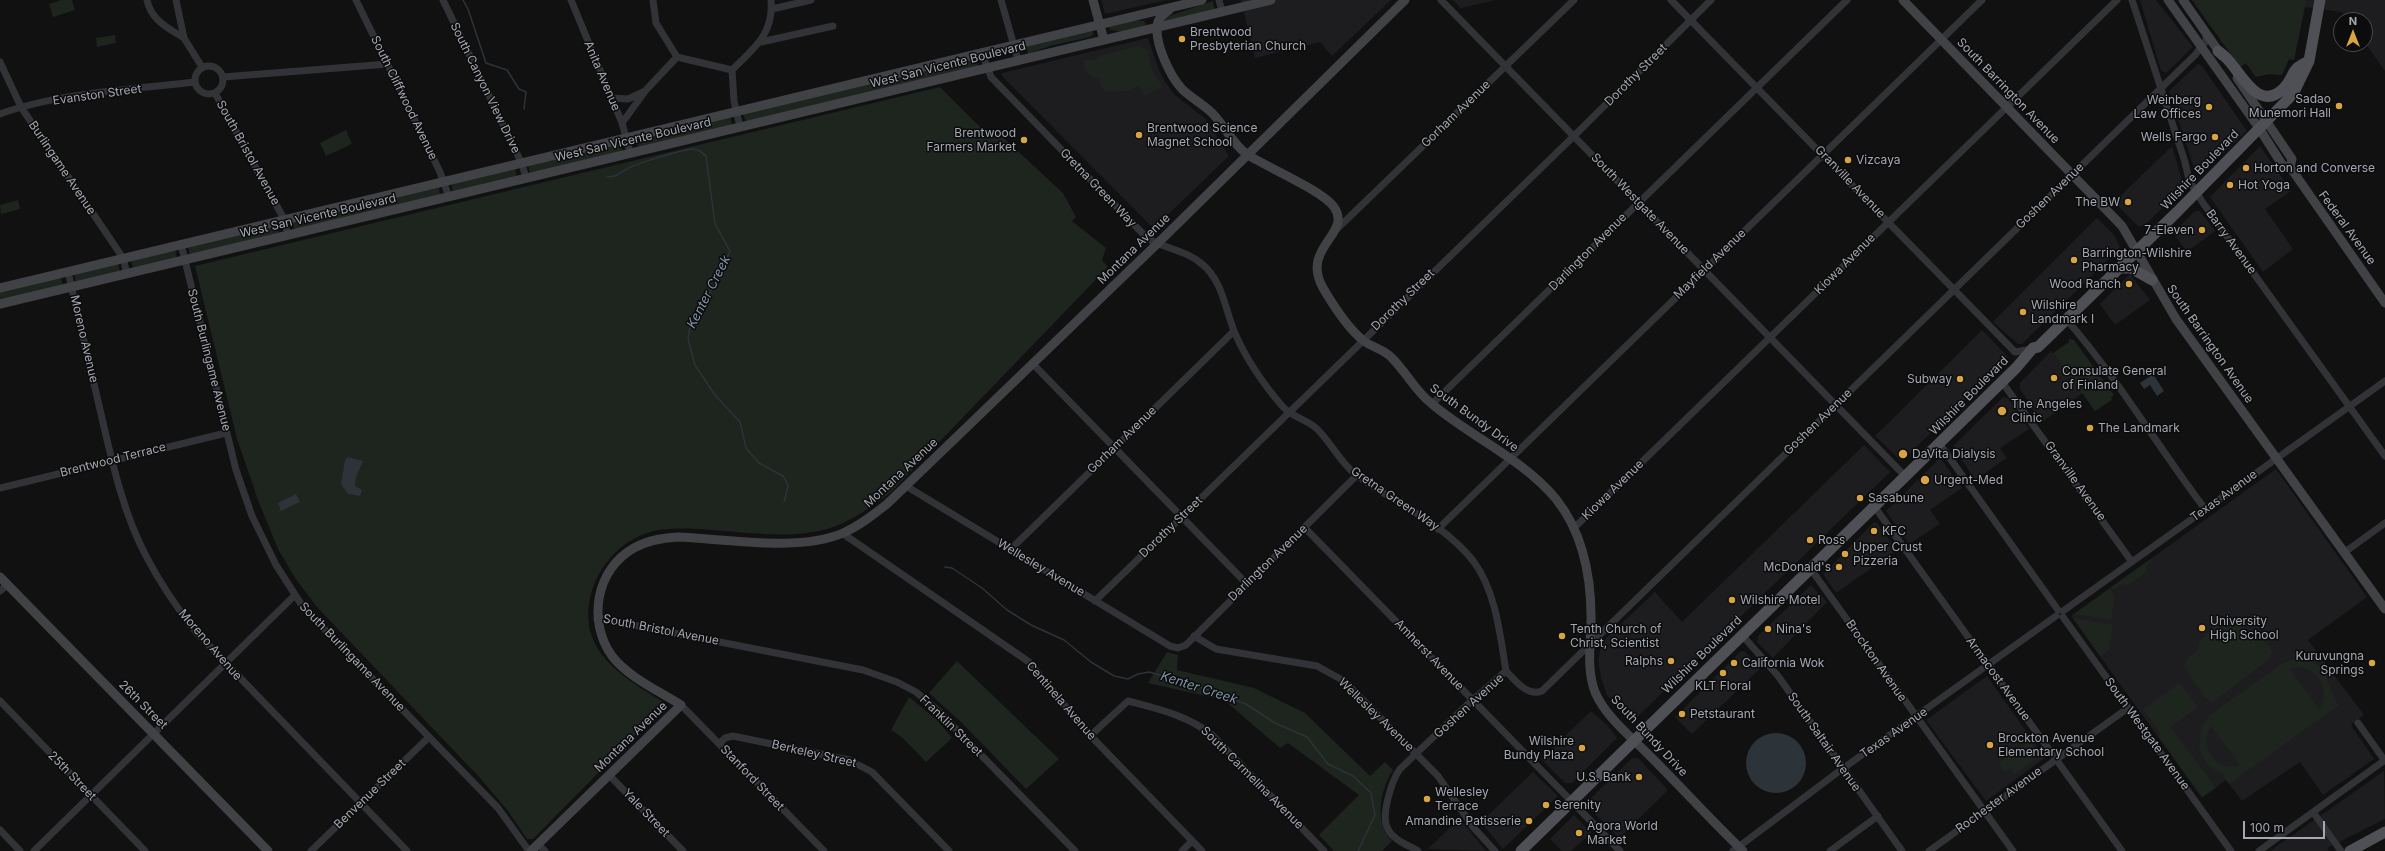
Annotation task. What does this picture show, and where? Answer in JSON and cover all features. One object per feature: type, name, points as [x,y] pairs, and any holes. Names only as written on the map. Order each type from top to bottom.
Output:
[{"type":"main road","name":"Wilshire Boulevard","points":[[1521,851],[2002,382],[2032,348],[2038,347],[2121,268],[2293,94],[2309,61],[2320,0]]},
{"type":"main road","points":[[2218,51],[2229,60],[2248,87],[2259,94],[2266,95],[2280,92],[2287,84],[2296,67],[2309,61]]},
{"type":"main road","points":[[2121,268],[2131,268],[2152,280]]},
{"type":"main road","points":[[2350,851],[2385,832]]},
{"type":"street","points":[[147,0],[151,13],[157,20],[184,38]]},
{"type":"street","points":[[176,0],[184,38],[202,67]]},
{"type":"street","name":"South Cliffwood Avenue","points":[[356,0],[445,183],[449,197]]},
{"type":"street","name":"South Canyon View Drive","points":[[443,0],[522,164],[526,178]]},
{"type":"street","name":"Anita Avenue","points":[[572,0],[622,123],[630,152]]},
{"type":"street","points":[[653,0],[656,23],[677,57],[732,70]]},
{"type":"street","points":[[732,70],[761,42],[771,21],[771,0]]},
{"type":"street","points":[[772,9],[811,0]]},
{"type":"street","points":[[1001,0],[1018,60]]},
{"type":"street","points":[[1093,0],[1104,40]]},
{"type":"street","name":"West San Vicente Boulevard","points":[[0,288],[284,219],[445,183],[736,111],[1202,0]]},
{"type":"street","points":[[1219,0],[1222,11]]},
{"type":"street","name":"West San Vicente Boulevard","points":[[0,304],[449,197],[630,152],[1271,0]]},
{"type":"street","name":"Montana Avenue","points":[[530,851],[681,705],[620,664],[607,648],[600,633],[597,618],[599,593],[612,567],[622,556],[648,541],[678,537],[788,543],[808,541],[842,534],[868,519],[906,486],[1157,244],[1406,0]]},
{"type":"street","name":"South Westgate Avenue","points":[[1441,0],[1905,476]]},
{"type":"street","name":"Gorham Avenue","points":[[1338,228],[1574,0]]},
{"type":"street","name":"Granville Avenue","points":[[1671,0],[2015,352],[2032,348]]},
{"type":"street","name":"Dorothy Street","points":[[1095,601],[1362,340],[1574,136],[1711,0]]},
{"type":"street","name":"Darlington Avenue","points":[[1432,404],[1638,202],[1848,0]]},
{"type":"street","name":"South Barrington Avenue","points":[[1903,0],[2122,226],[2176,319],[2385,609]]},
{"type":"street","name":"Mayfield Avenue","points":[[1438,529],[1982,0]]},
{"type":"street","name":"Kiowa Avenue","points":[[1574,528],[2117,0]]},
{"type":"street","name":"Barry Avenue","points":[[2132,0],[2189,180],[2196,192],[2385,456]]},
{"type":"street","points":[[2168,0],[2202,48],[2263,124]]},
{"type":"street","points":[[2183,0],[2218,51],[2263,124]]},
{"type":"street","points":[[1156,27],[1159,19],[1171,8]]},
{"type":"street","points":[[1138,16],[1152,21],[1156,27],[1162,53],[1174,78],[1192,98],[1212,113],[1229,137],[1248,154],[1328,200],[1334,207],[1338,217],[1338,228]]},
{"type":"street","points":[[761,42],[834,26]]},
{"type":"street","name":"Goshen Avenue","points":[[1418,851],[1392,834],[1388,829],[1385,820],[1392,780],[1400,769],[1472,700],[1506,671],[1528,691],[1538,692],[1836,405],[1953,289],[2202,48],[2206,41],[2206,34]]},
{"type":"street","name":"Gretna Green Way","points":[[982,53],[991,78],[1147,238],[1157,244],[1192,256],[1211,273],[1219,286],[1234,331],[1260,375],[1289,412],[1316,429],[1340,459],[1357,475],[1438,529],[1466,553],[1482,575],[1490,594],[1499,628],[1506,671]]},
{"type":"street","points":[[622,123],[646,90],[677,57]]},
{"type":"street","name":"Burlingame Avenue","points":[[0,62],[21,107],[123,258],[127,274]]},
{"type":"street","points":[[223,77],[388,64]]},
{"type":"street","points":[[202,67],[215,67],[223,77],[222,86],[215,93],[202,93],[195,82],[196,74],[202,67]]},
{"type":"street","points":[[732,70],[736,111],[740,126]]},
{"type":"street","name":"Evanston Street","points":[[0,114],[21,107],[115,91],[195,82]]},
{"type":"street","points":[[612,98],[628,99],[646,90]]},
{"type":"street","name":"South Bristol Avenue","points":[[215,93],[284,219],[288,235]]},
{"type":"street","name":"Federal Avenue","points":[[2263,124],[2283,166],[2290,167],[2385,303]]},
{"type":"street","name":"South Bundy Drive","points":[[1338,228],[1320,252],[1318,274],[1324,288],[1352,330],[1362,340],[1383,350],[1393,358],[1413,386],[1432,404],[1510,459],[1550,493],[1574,528],[1584,560],[1590,587],[1590,666],[1596,692],[1608,712],[1738,849]]},
{"type":"street","name":"South Burlingame Avenue","points":[[181,244],[226,433],[252,516],[276,565],[294,596],[498,808],[530,851]]},
{"type":"street","name":"Moreno Avenue","points":[[68,272],[112,461],[123,500],[145,554],[175,605],[196,632],[360,804],[407,851]]},
{"type":"street","points":[[2067,320],[2092,350],[2178,474],[2205,510]]},
{"type":"street","name":"Gorham Avenue","points":[[1011,549],[1234,331]]},
{"type":"street","points":[[1032,363],[1247,584]]},
{"type":"street","name":"Texas Avenue","points":[[1738,849],[1842,769],[2385,381]]},
{"type":"street","name":"Granville Avenue","points":[[2002,382],[2132,562]]},
{"type":"street","name":"Brentwood Terrace","points":[[0,488],[226,433]]},
{"type":"street","name":"South Westgate Avenue","points":[[1939,443],[2231,851]]},
{"type":"street","name":"Darlington Avenue","points":[[1178,648],[1186,645],[1357,475]]},
{"type":"street","name":"Wellesley Avenue","points":[[906,486],[1170,646],[1178,648]]},
{"type":"street","name":"Armacost Avenue","points":[[1874,506],[2122,851]]},
{"type":"street","points":[[2345,552],[2385,523]]},
{"type":"street","name":"Amherst Avenue","points":[[1305,528],[1620,851]]},
{"type":"street","name":"Centinela Avenue","points":[[842,534],[1029,662],[1090,736],[1202,851]]},
{"type":"street","name":"Brockton Avenue","points":[[1810,568],[1915,718],[2012,851]]},
{"type":"street","name":"26th Street","points":[[0,577],[3,588],[153,733],[268,851]]},
{"type":"street","points":[[34,851],[294,596]]},
{"type":"street","name":"South Bristol Avenue","points":[[597,618],[725,642]]},
{"type":"street","name":"South Saltair Avenue","points":[[1742,635],[1778,676],[1842,769],[1878,816],[1902,851]]},
{"type":"street","name":"Wellesley Avenue","points":[[1194,636],[1216,648],[1308,664],[1328,671],[1344,681],[1438,776],[1474,827],[1495,851]]},
{"type":"street","name":"Franklin Street","points":[[725,642],[876,673],[916,692],[945,717],[1075,851]]},
{"type":"street","name":"25th Street","points":[[0,701],[144,851]]},
{"type":"street","name":"South Carmelina Avenue","points":[[1090,736],[1128,701],[1182,716],[1198,724],[1212,735],[1324,851]]},
{"type":"street","name":"Stanford Street","points":[[681,705],[824,851]]},
{"type":"street","name":"Rochester Avenue","points":[[1929,851],[2128,708]]},
{"type":"street","points":[[2259,851],[2385,760],[2358,723]]},
{"type":"street","name":"Berkeley Street","points":[[719,744],[726,738],[732,736],[849,760],[860,764],[872,772],[949,851]]},
{"type":"street","name":"Benvenue Street","points":[[312,851],[429,737]]},
{"type":"street","name":"Yale Street","points":[[609,775],[683,851]]},
{"type":"street","points":[[2314,812],[2341,851]]},
{"type":"street","points":[[1830,851],[1878,816]]},
{"type":"street","points":[[0,830],[20,851]]},
{"type":"street","points":[[1182,851],[1192,841]]},
{"type":"street","points":[[538,844],[545,851]]},
{"type":"shaded area","points":[[61,0],[72,0],[75,10],[53,17],[49,4]]},
{"type":"shaded area","points":[[1101,0],[1167,0],[1105,14]]},
{"type":"shaded area","points":[[1241,0],[1391,0],[1332,56],[1320,42],[1255,58]]},
{"type":"shaded area","points":[[1453,0],[1495,0],[1461,8]]},
{"type":"shaded area","points":[[2140,0],[2156,0],[2193,47],[2166,73],[2161,71]]},
{"type":"shaded area","points":[[2192,0],[2385,0],[2385,71],[2371,52],[2373,52],[2373,12],[2342,12],[2305,7],[2294,60],[2289,59],[2282,75],[2269,74],[2256,77],[2246,63],[2240,67]]},
{"type":"shaded area","points":[[2192,0],[2306,0],[2294,60],[2289,59],[2282,75],[2269,74],[2256,77],[2246,63],[2240,67]]},
{"type":"shaded area","points":[[1213,1],[1215,10],[1164,21],[1163,18]]},
{"type":"shaded area","points":[[1135,20],[1144,21],[1147,26],[1122,32],[1110,30],[1109,26]]},
{"type":"shaded area","points":[[1092,30],[1094,34],[1090,37],[1050,46],[1028,54],[1026,45]]},
{"type":"shaded area","points":[[115,35],[116,43],[97,47],[96,38]]},
{"type":"shaded area","name":"Brentwood Science Magnet School","points":[[1148,38],[1159,70],[1165,82],[1175,95],[1207,120],[1229,156],[1155,227],[1151,226],[1001,75],[1002,73]]},
{"type":"shaded area","points":[[1139,46],[1147,50],[1153,73],[1162,85],[1162,87],[1144,96],[1139,86],[1129,91],[1106,92],[1101,87],[1099,77],[1093,78],[1085,69],[1083,60],[1096,60],[1102,55]]},
{"type":"shaded area","points":[[976,57],[978,66],[746,122],[743,113]]},
{"type":"shaded area","points":[[2198,64],[2202,66],[2247,131],[2205,170],[2199,171],[2194,168],[2169,91]]},
{"type":"shaded area","points":[[940,87],[989,136],[995,130],[1063,193],[1076,217],[1072,221],[1106,248],[1102,260],[1108,267],[892,491],[872,506],[852,518],[831,528],[807,533],[755,534],[703,529],[668,529],[653,531],[639,536],[615,552],[606,563],[592,589],[589,603],[588,622],[592,638],[600,652],[623,675],[637,686],[666,704],[533,839],[527,839],[508,811],[480,778],[317,607],[295,578],[278,549],[258,500],[237,439],[195,266]]},
{"type":"shaded area","points":[[730,116],[732,125],[638,147],[636,139]]},
{"type":"shaded area","points":[[346,130],[352,144],[326,156],[320,143]]},
{"type":"shaded area","points":[[620,143],[623,151],[530,173],[528,165]]},
{"type":"shaded area","points":[[2172,146],[2184,187],[2144,226],[2138,226],[2114,202]]},
{"type":"shaded area","points":[[2260,146],[2291,191],[2265,209],[2293,249],[2263,272],[2210,197]]},
{"type":"shaded area","points":[[515,168],[517,177],[453,192],[451,183]]},
{"type":"shaded area","points":[[439,186],[440,195],[294,230],[292,221]]},
{"type":"shaded area","points":[[18,200],[20,209],[1,214],[0,205]]},
{"type":"shaded area","points":[[2195,211],[2200,211],[2215,231],[2187,252],[2173,233]]},
{"type":"shaded area","points":[[2097,218],[2115,236],[2120,248],[2022,344],[2018,344],[1993,322]]},
{"type":"shaded area","points":[[277,225],[279,233],[190,255],[188,246]]},
{"type":"shaded area","points":[[175,249],[177,258],[133,268],[131,260]]},
{"type":"shaded area","points":[[118,263],[120,272],[76,282],[74,273]]},
{"type":"shaded area","points":[[2130,274],[2150,300],[2115,325],[2100,304]]},
{"type":"shaded area","points":[[61,277],[63,285],[0,300],[0,291]]},
{"type":"shaded area","points":[[1982,330],[2008,357],[1903,460],[1900,460],[1875,436]]},
{"type":"shaded area","points":[[2069,339],[2074,340],[2114,395],[2111,397],[2112,400],[2095,411],[2053,353],[2069,342]]},
{"type":"shaded area","points":[[2051,351],[2083,393],[2042,422],[2020,389],[2020,383]]},
{"type":"shaded area","points":[[2153,374],[2164,391],[2157,396],[2150,385],[2144,389],[2140,383]]},
{"type":"shaded area","points":[[2003,397],[2008,398],[2029,429],[2000,448],[2007,458],[1975,480],[1953,446]]},
{"type":"shaded area","points":[[1864,445],[1890,472],[1633,721],[1625,717],[1607,695],[1601,678],[1598,660],[1602,642],[1655,592],[1682,622]]},
{"type":"shaded area","points":[[348,457],[363,461],[356,477],[355,486],[362,490],[360,496],[348,494],[341,484],[345,460]]},
{"type":"shaded area","points":[[1939,459],[1941,459],[1962,488],[1930,510],[1940,524],[1909,544],[1886,511]]},
{"type":"shaded area","name":"University High School","points":[[2276,469],[2367,597],[2308,640],[2364,715],[2351,725],[2374,759],[2323,795],[2300,762],[2242,801],[2226,780],[2202,798],[2071,616]]},
{"type":"shaded area","points":[[296,494],[300,502],[281,511],[278,503]]},
{"type":"shaded area","points":[[1874,522],[1877,523],[1897,550],[1836,593],[1823,574]]},
{"type":"shaded area","points":[[2151,559],[2153,561],[2145,567],[2148,571],[2126,586],[2124,583],[2113,590],[2111,587]]},
{"type":"shaded area","points":[[1811,585],[1827,602],[1773,658],[1757,642],[1758,636]]},
{"type":"shaded area","points":[[2110,588],[2115,596],[2111,620],[2074,614]]},
{"type":"shaded area","points":[[2073,618],[2113,625],[2109,650],[2100,656]]},
{"type":"shaded area","points":[[2221,619],[2234,623],[2258,636],[2265,641],[2272,652],[2269,659],[2212,703],[2205,698],[2184,666],[2187,658],[2198,650],[2199,642]]},
{"type":"shaded area","points":[[1741,651],[1745,652],[1762,667],[1692,734],[1675,717]]},
{"type":"shaded area","points":[[1167,652],[1178,655],[1177,670],[1254,688],[1305,713],[1370,776],[1385,762],[1393,770],[1388,778],[1382,796],[1381,816],[1386,834],[1392,841],[1382,851],[1334,851],[1319,835],[1359,795],[1288,743],[1280,748],[1224,700],[1148,683]]},
{"type":"shaded area","points":[[2292,660],[2305,660],[2315,663],[2325,674],[2334,697],[2339,705],[2229,784],[2222,773],[2212,768],[2201,754],[2199,746],[2201,728],[2210,715],[2283,663]],"holes":[[[2301,667],[2314,673],[2322,683],[2324,696],[2319,709],[2290,669]],[[2211,726],[2240,765],[2223,765],[2211,756],[2207,742],[2207,734]]]},
{"type":"shaded area","points":[[957,661],[1059,759],[1026,789],[961,722],[929,693]]},
{"type":"shaded area","name":"Brockton Avenue Elementary School","points":[[1987,676],[2045,758],[1986,801],[1926,720]]},
{"type":"shaded area","points":[[2180,683],[2198,707],[2170,727],[2216,788],[2202,797],[2158,736],[2161,734],[2143,709]]},
{"type":"shaded area","points":[[909,697],[938,721],[952,738],[926,762],[903,738],[891,730]]},
{"type":"shaded area","points":[[1591,711],[1609,727],[1617,738],[1572,783],[1565,783],[1541,759]]},
{"type":"shaded area","points":[[1770,733],[1782,733],[1798,741],[1804,751],[1806,763],[1804,775],[1798,785],[1782,793],[1770,793],[1754,785],[1746,769],[1746,757],[1754,741]]},
{"type":"shaded area","points":[[2028,742],[2031,742],[2036,750],[2030,755],[2034,760],[2015,774],[2011,768],[2004,773],[1999,762]]},
{"type":"shaded area","points":[[1632,758],[1638,758],[1668,790],[1619,838],[1588,807],[1588,801]]},
{"type":"shaded area","points":[[2384,771],[2385,819],[2327,848],[2329,851],[2270,851]]},
{"type":"shaded area","points":[[1533,772],[1558,796],[1503,849],[1481,822]]},
{"type":"shaded area","points":[[1574,815],[1591,833],[1571,851],[1562,851],[1550,839]]},
{"type":"shaded area","points":[[1459,819],[1486,851],[1428,849]]},
{"type":"waterway","name":"Kenter Creek","points":[[463,0],[468,9],[486,63],[507,70],[519,89],[526,92],[524,109]]},
{"type":"waterway","name":"Kenter Creek","points":[[607,177],[616,175],[649,160],[688,150],[697,150],[706,156],[715,224],[730,251],[719,277],[690,326],[688,339],[695,365],[715,395],[740,422],[746,448],[759,463],[783,476],[788,486],[784,502]]},
{"type":"waterway","name":"Kenter Creek","points":[[945,567],[952,568],[982,588],[1007,610],[1031,625],[1064,640],[1091,662],[1114,676],[1128,679],[1138,674],[1149,672],[1195,685],[1246,704],[1275,723],[1307,737],[1328,764],[1353,776],[1371,793],[1375,815],[1358,851]]},
{"type":"place","name":"Brentwood Presbyterian Church","points":[[1182,39]]},
{"type":"place","name":"Sadao Munemori Hall","points":[[2339,106]]},
{"type":"place","name":"Weinberg Law Offices","points":[[2209,107]]},
{"type":"place","name":"Brentwood Science Magnet School","points":[[1139,135]]},
{"type":"place","name":"Wells Fargo","points":[[2215,137]]},
{"type":"place","name":"Brentwood Farmers Market","points":[[1024,140]]},
{"type":"place","name":"Vizcaya","points":[[1848,160]]},
{"type":"place","name":"Horton and Converse","points":[[2246,168]]},
{"type":"place","name":"Hot Yoga","points":[[2230,185]]},
{"type":"place","name":"The BW","points":[[2128,202]]},
{"type":"place","name":"7-Eleven","points":[[2202,230]]},
{"type":"place","name":"Barrington-Wilshire Pharmacy","points":[[2074,260]]},
{"type":"place","name":"Wood Ranch","points":[[2129,284]]},
{"type":"place","name":"Wilshire Landmark I","points":[[2023,312]]},
{"type":"place","name":"Consulate General of Finland","points":[[2054,378]]},
{"type":"place","name":"Subway","points":[[1960,379]]},
{"type":"place","name":"The Angeles Clinic","points":[[2002,411]]},
{"type":"place","name":"The Landmark","points":[[2090,428]]},
{"type":"place","name":"DaVita Dialysis","points":[[1903,454]]},
{"type":"place","name":"Urgent-Med","points":[[1925,480]]},
{"type":"place","name":"Sasabune","points":[[1860,498]]},
{"type":"place","name":"KFC","points":[[1874,531]]},
{"type":"place","name":"Ross","points":[[1810,540]]},
{"type":"place","name":"Upper Crust Pizzeria","points":[[1845,554]]},
{"type":"place","name":"McDonald's","points":[[1839,567]]},
{"type":"place","name":"Wilshire Motel","points":[[1732,600]]},
{"type":"place","name":"University High School","points":[[2202,628]]},
{"type":"place","name":"Nina's","points":[[1768,629]]},
{"type":"place","name":"Tenth Church of Christ, Scientist","points":[[1562,636]]},
{"type":"place","name":"Ralphs","points":[[1671,661]]},
{"type":"place","name":"California Wok","points":[[1734,663]]},
{"type":"place","name":"Kuruvungna Springs","points":[[2372,663]]},
{"type":"place","name":"KLT Floral","points":[[1723,673]]},
{"type":"place","name":"Petstaurant","points":[[1682,714]]},
{"type":"place","name":"Brockton Avenue Elementary School","points":[[1990,745]]},
{"type":"place","name":"Wilshire Bundy Plaza","points":[[1582,748]]},
{"type":"place","name":"U.S. Bank","points":[[1639,777]]},
{"type":"place","name":"Wellesley Terrace","points":[[1427,799]]},
{"type":"place","name":"Serenity","points":[[1546,805]]},
{"type":"place","name":"Amandine Patisserie","points":[[1529,821]]},
{"type":"place","name":"Agora World Market","points":[[1579,833]]}]
